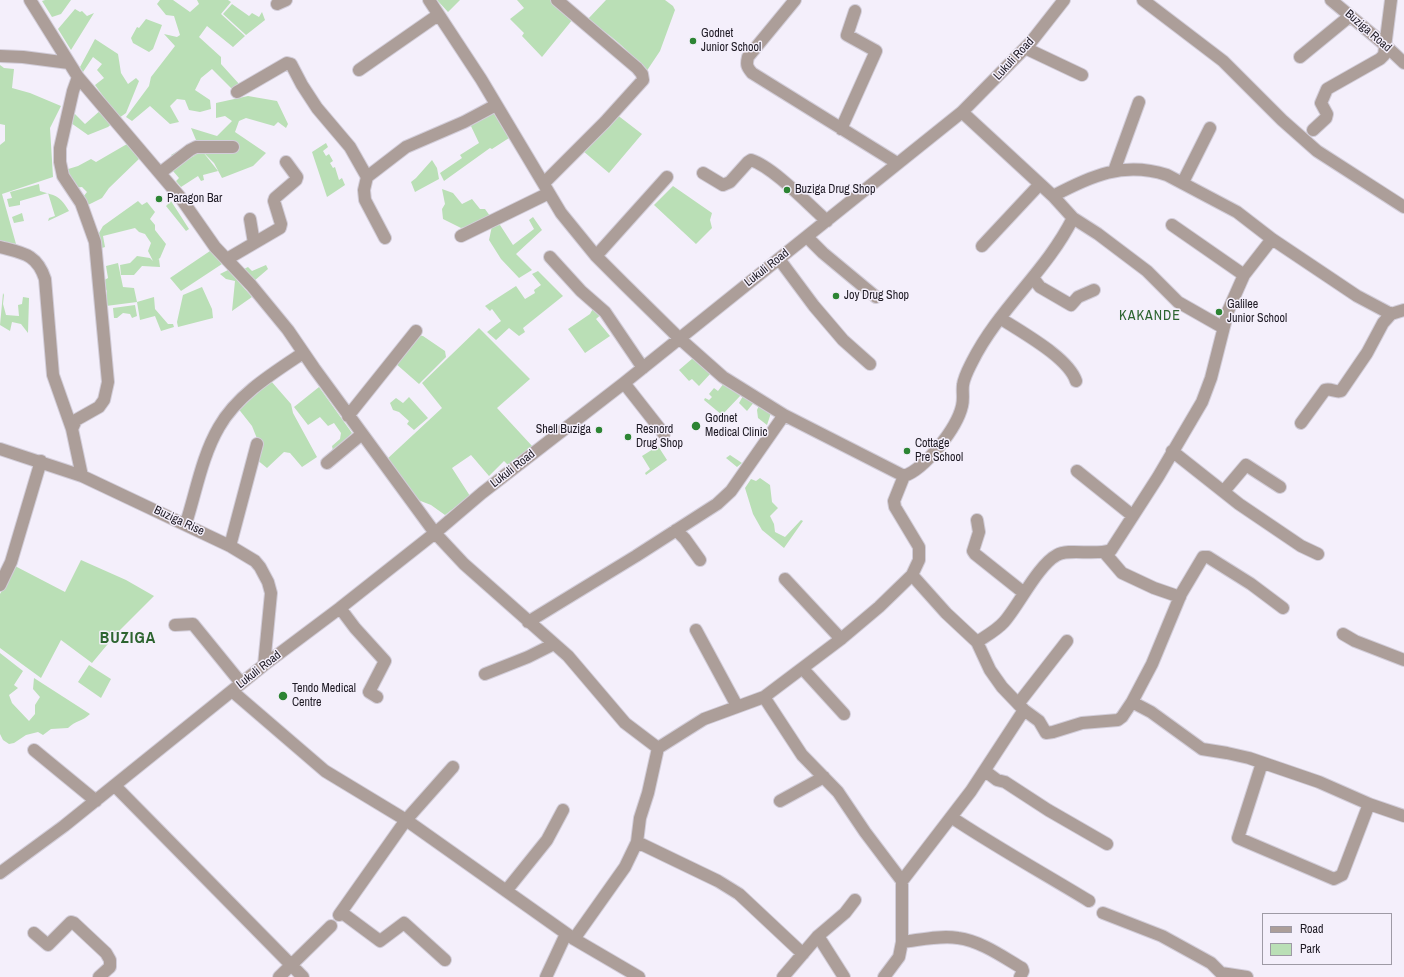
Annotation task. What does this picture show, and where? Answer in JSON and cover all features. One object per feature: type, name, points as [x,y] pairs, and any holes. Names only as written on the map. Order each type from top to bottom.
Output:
[{"type":"street","points":[[30,0],[78,77],[180,197],[215,247],[251,285],[288,330],[348,416],[435,533],[464,564],[568,656],[625,723],[658,748]]},
{"type":"street","points":[[429,0],[496,105],[561,213],[596,256],[679,338],[723,377],[784,415],[904,476]]},
{"type":"street","points":[[462,236],[547,188],[642,80],[642,74],[637,68],[558,0]]},
{"type":"street","points":[[795,0],[748,57],[746,64],[752,73],[897,163]]},
{"type":"street","name":"Lukuli Road","points":[[2,869],[96,801],[264,664],[340,608],[435,533],[482,493],[643,368],[962,112],[1025,48],[1064,0]]},
{"type":"street","points":[[1143,0],[1223,61],[1282,120],[1317,151],[1404,207]]},
{"type":"street","name":"Buziga Road","points":[[1331,0],[1385,45],[1404,63]]},
{"type":"street","points":[[1313,130],[1326,118],[1327,114],[1321,103],[1327,89],[1380,59],[1386,52],[1385,45],[1391,0]]},
{"type":"street","points":[[841,129],[876,51],[848,35],[855,11]]},
{"type":"street","points":[[359,70],[438,14]]},
{"type":"street","points":[[1300,57],[1350,16]]},
{"type":"street","points":[[1025,48],[1082,75]]},
{"type":"street","points":[[0,56],[23,57],[69,63]]},
{"type":"street","points":[[237,92],[287,63],[291,64],[302,85],[317,108],[350,147],[366,178],[364,190],[365,200],[385,238]]},
{"type":"street","points":[[72,429],[76,420],[99,407],[104,400],[108,382],[95,242],[81,203],[63,176],[60,162],[60,148],[73,91],[78,77]]},
{"type":"street","points":[[1114,171],[1139,102]]},
{"type":"street","points":[[366,178],[406,147],[464,122],[496,105]]},
{"type":"street","points":[[962,112],[1040,184],[1073,218],[1098,234],[1147,272],[1178,302],[1222,327]]},
{"type":"street","points":[[1183,182],[1210,128]]},
{"type":"street","points":[[160,173],[196,147],[233,147]]},
{"type":"street","points":[[704,173],[723,185],[730,182],[748,162],[751,160],[757,162],[827,221]]},
{"type":"street","points":[[227,259],[280,228],[281,224],[274,201],[275,198],[296,180],[297,177],[286,162]]},
{"type":"street","points":[[1052,196],[1089,177],[1114,171],[1135,169],[1156,172],[1183,182],[1237,212],[1272,239],[1357,296],[1391,314]]},
{"type":"street","points":[[596,256],[667,178]]},
{"type":"street","points":[[982,246],[1040,184]]},
{"type":"street","points":[[546,977],[570,937],[625,867],[637,842],[640,818],[648,793],[658,748],[704,719],[764,697],[841,639],[912,575],[919,560],[919,547],[895,507],[894,501],[904,476],[915,471],[925,463],[952,427],[962,405],[963,384],[971,363],[1000,318],[1045,265],[1073,218]]},
{"type":"street","points":[[250,219],[254,243]]},
{"type":"street","points":[[1172,225],[1244,275]]},
{"type":"street","points":[[807,237],[834,263],[876,297]]},
{"type":"street","points":[[977,642],[1003,622],[1044,568],[1058,554],[1104,552],[1111,550],[1202,402],[1211,378],[1222,327],[1244,275],[1272,239]]},
{"type":"street","points":[[0,247],[32,257],[42,269],[45,279],[54,375],[72,429],[82,476]]},
{"type":"street","points":[[550,257],[581,291],[605,312],[643,368]]},
{"type":"street","points":[[779,259],[814,306],[844,340],[870,364]]},
{"type":"street","points":[[1033,278],[1040,287],[1071,305],[1078,297],[1094,290]]},
{"type":"street","points":[[1301,422],[1325,390],[1341,391],[1366,353],[1382,323],[1391,314],[1404,310]]},
{"type":"street","points":[[1000,318],[1058,358],[1074,373],[1076,381]]},
{"type":"street","points":[[348,416],[416,331]]},
{"type":"street","points":[[186,524],[212,440],[226,416],[247,394],[303,353]]},
{"type":"street","points":[[624,383],[664,434]]},
{"type":"street","points":[[528,622],[717,504],[731,491],[784,415]]},
{"type":"street","points":[[326,463],[362,434]]},
{"type":"street","points":[[230,546],[257,444]]},
{"type":"street","name":"Buziga Rise","points":[[0,449],[41,461],[82,476],[186,524],[230,546],[255,561],[268,582],[271,593],[264,664]]},
{"type":"street","points":[[1172,451],[1215,487],[1224,491],[1300,546],[1318,554]]},
{"type":"street","points":[[0,586],[11,562],[41,461]]},
{"type":"street","points":[[1224,491],[1246,465],[1280,487]]},
{"type":"street","points":[[1077,471],[1133,516]]},
{"type":"street","points":[[977,520],[979,532],[973,551],[974,554],[1024,594]]},
{"type":"street","points":[[676,530],[685,539],[700,560]]},
{"type":"street","points":[[1104,552],[1122,573],[1128,577],[1180,597]]},
{"type":"street","points":[[912,575],[946,613],[977,642],[990,670],[1002,687],[1021,707],[1039,721],[1046,732],[1049,733],[1082,723],[1118,720],[1122,718],[1152,664],[1180,597],[1202,558],[1206,556],[1251,584],[1283,608]]},
{"type":"street","points":[[785,579],[841,639]]},
{"type":"street","points":[[340,608],[355,628],[385,661],[370,692],[377,697]]},
{"type":"street","points":[[175,625],[192,624],[242,683]]},
{"type":"street","points":[[696,630],[737,706]]},
{"type":"street","points":[[1343,634],[1355,641],[1404,660]]},
{"type":"street","points":[[884,977],[899,958],[902,942],[902,881],[984,771],[1021,707],[1067,641]]},
{"type":"street","points":[[485,674],[528,657],[554,644]]},
{"type":"street","points":[[803,669],[844,714]]},
{"type":"street","points":[[232,691],[326,771],[406,820],[570,937],[639,977]]},
{"type":"street","points":[[764,697],[802,755],[838,792],[864,832],[902,881]]},
{"type":"street","points":[[1132,702],[1151,712],[1202,749],[1227,753],[1262,763],[1319,782],[1369,804],[1404,816]]},
{"type":"street","points":[[34,750],[96,801]]},
{"type":"street","points":[[1262,763],[1238,838],[1334,878],[1342,875],[1369,804]]},
{"type":"street","points":[[446,960],[404,923],[380,941],[340,914],[406,820],[453,767]]},
{"type":"street","points":[[984,771],[997,780],[1005,782],[1048,810],[1107,844]]},
{"type":"street","points":[[780,801],[824,777]]},
{"type":"street","points":[[115,786],[303,977]]},
{"type":"street","points":[[506,891],[550,835],[563,810]]},
{"type":"street","points":[[951,817],[998,848],[1089,901]]},
{"type":"street","points":[[637,842],[718,881],[739,894],[803,954]]},
{"type":"street","points":[[783,977],[818,936],[845,913],[855,900]]},
{"type":"street","points":[[1103,913],[1162,936],[1211,963],[1221,973],[1247,977]]},
{"type":"street","points":[[34,934],[48,945],[71,922],[74,923],[106,953],[110,960],[110,967],[99,977]]},
{"type":"street","points":[[279,977],[331,926]]},
{"type":"street","points":[[818,936],[844,977]]},
{"type":"street","points":[[902,942],[938,937],[959,938],[978,944],[1022,968],[1023,971],[1020,977]]},
{"type":"green space","points":[[71,0],[61,14],[52,17],[42,1]]},
{"type":"green space","points":[[160,0],[173,0],[190,12],[199,4],[197,0],[228,0],[231,2],[221,14],[245,36],[233,47],[207,26],[199,37],[221,57],[221,64],[240,85],[233,90],[212,69],[201,78],[195,90],[210,100],[211,109],[200,112],[189,110],[185,100],[177,99],[170,106],[179,122],[170,124],[150,106],[132,121],[126,117],[149,86],[151,77],[175,46],[164,34],[177,37],[180,35],[174,16],[166,15],[157,4]]},
{"type":"green space","points":[[437,0],[460,0],[448,12]]},
{"type":"green space","points":[[517,0],[554,0],[568,17],[573,19],[542,57],[522,36],[524,33],[510,19],[524,8]]},
{"type":"green space","points":[[606,0],[665,0],[673,6],[675,10],[660,51],[646,72],[619,43],[587,20]]},
{"type":"green space","points":[[232,4],[249,16],[252,13],[259,17],[262,12],[265,20],[246,35],[223,14]]},
{"type":"green space","points":[[75,9],[80,12],[82,11],[87,16],[94,13],[71,50],[58,29]]},
{"type":"green space","points":[[146,19],[162,25],[153,49],[149,52],[133,43],[131,38],[137,27],[139,28]]},
{"type":"green space","points":[[95,39],[118,54],[121,73],[128,84],[136,78],[139,81],[126,113],[119,118],[95,85],[104,78],[97,70],[102,64],[93,57],[83,72],[80,67]]},
{"type":"green space","points":[[0,65],[4,68],[14,69],[12,88],[30,93],[61,106],[50,128],[53,177],[2,194],[16,244],[0,241],[0,145],[5,141],[5,125],[0,124]]},
{"type":"green space","points":[[248,96],[277,101],[288,124],[286,128],[278,122],[274,126],[246,118],[239,121],[235,132],[266,153],[253,166],[222,178],[214,163],[203,152],[218,171],[203,175],[204,180],[201,181],[198,176],[181,187],[176,181],[179,178],[173,171],[178,163],[197,155],[178,162],[171,155],[196,140],[191,128],[217,136],[232,121],[225,116],[216,118],[216,103]]},
{"type":"green space","points":[[102,109],[114,122],[108,127],[88,135],[71,123],[73,112],[85,124]]},
{"type":"green space","points":[[493,112],[509,138],[492,149],[490,148],[444,181],[440,173],[462,158],[460,155],[479,143],[470,124]]},
{"type":"green space","points":[[616,114],[642,134],[609,173],[583,151]]},
{"type":"green space","points":[[326,143],[328,147],[323,151],[326,156],[329,154],[333,161],[330,163],[333,168],[335,167],[339,180],[342,178],[345,185],[327,197],[312,152]]},
{"type":"green space","points":[[127,144],[140,158],[109,188],[102,198],[88,205],[83,197],[87,192],[82,187],[73,188],[65,170],[78,166],[91,159],[96,162]]},
{"type":"green space","points":[[432,160],[437,168],[439,179],[415,192],[411,182]]},
{"type":"green space","points":[[39,184],[40,191],[47,193],[20,201],[20,205],[9,207],[7,199],[12,198],[10,192]]},
{"type":"green space","points":[[673,186],[712,213],[710,220],[712,228],[696,244],[654,205]]},
{"type":"green space","points":[[442,189],[453,193],[462,204],[472,199],[480,209],[485,209],[490,216],[470,226],[461,228],[443,219],[442,209],[445,204]]},
{"type":"green space","points":[[48,193],[60,199],[69,211],[48,221],[49,218],[55,216]]},
{"type":"green space","points":[[138,201],[142,205],[147,202],[155,212],[150,219],[155,225],[155,230],[166,244],[160,258],[157,260],[159,259],[160,267],[142,266],[134,275],[121,275],[120,265],[130,263],[137,256],[150,258],[153,261],[148,251],[151,243],[145,234],[139,232],[135,228],[103,236],[105,247],[102,248],[99,233],[103,226]]},
{"type":"green space","points":[[171,201],[189,229],[186,231],[166,206]]},
{"type":"green space","points":[[22,213],[24,221],[14,223],[12,217]]},
{"type":"green space","points":[[533,217],[542,230],[516,254],[532,270],[519,278],[501,259],[489,240],[492,226],[500,225],[513,245],[534,229],[529,220]]},
{"type":"green space","points":[[210,251],[222,264],[181,291],[170,278]]},
{"type":"green space","points":[[118,263],[123,287],[134,288],[137,302],[106,306],[107,291],[101,282],[108,278],[106,266]]},
{"type":"green space","points":[[266,265],[268,269],[254,281],[244,269],[248,267],[252,271]]},
{"type":"green space","points":[[228,270],[252,297],[232,311],[235,281],[226,279],[220,274]]},
{"type":"green space","points":[[538,271],[563,296],[523,328],[525,332],[519,336],[509,328],[496,340],[487,332],[501,321],[492,309],[490,311],[485,306],[516,286],[525,299],[535,293],[534,290],[541,285],[532,274]]},
{"type":"green space","points":[[202,287],[212,309],[213,318],[178,327],[177,322],[183,295]]},
{"type":"green space","points":[[3,293],[3,304],[6,315],[19,316],[18,305],[22,304],[23,297],[29,298],[28,333],[21,324],[12,322],[10,331],[0,325]]},
{"type":"green space","points":[[154,297],[155,309],[168,324],[173,324],[174,327],[161,331],[155,316],[140,320],[137,302]]},
{"type":"green space","points":[[135,305],[137,316],[132,318],[130,314],[123,313],[117,318],[114,318],[113,308]]},
{"type":"green space","points":[[595,305],[604,312],[596,319],[610,336],[585,353],[568,329],[590,314]]},
{"type":"green space","points":[[479,328],[530,379],[497,408],[533,447],[508,465],[504,461],[489,476],[471,455],[452,468],[470,496],[445,515],[431,505],[418,500],[386,460],[442,408],[422,383]]},
{"type":"green space","points":[[416,335],[423,336],[445,351],[446,357],[419,384],[395,363]]},
{"type":"green space","points":[[693,358],[711,373],[699,386],[692,379],[689,381],[679,370]]},
{"type":"green space","points":[[271,381],[291,404],[293,413],[317,457],[302,467],[290,453],[284,452],[267,468],[256,459],[260,446],[252,426],[237,407]]},
{"type":"green space","points":[[724,383],[741,395],[722,415],[704,400],[705,398],[709,400],[712,397],[709,394],[714,388],[718,391]]},
{"type":"green space","points":[[319,387],[352,433],[333,451],[332,446],[340,439],[341,433],[334,423],[328,426],[320,417],[308,425],[294,407]]},
{"type":"green space","points":[[743,396],[755,401],[747,411],[739,403]]},
{"type":"green space","points":[[409,397],[428,418],[414,430],[407,424],[409,421],[399,412],[393,410],[390,403],[396,398],[403,403]]},
{"type":"green space","points":[[760,403],[772,410],[767,425],[758,418],[757,410]]},
{"type":"green space","points":[[658,446],[667,460],[646,475],[645,473],[650,469],[642,456]]},
{"type":"green space","points":[[730,455],[742,463],[737,467],[726,458]]},
{"type":"green space","points":[[760,478],[770,485],[772,502],[778,508],[770,516],[774,524],[775,532],[785,537],[801,520],[803,521],[784,548],[762,530],[753,514],[745,488],[751,479],[756,481]]},
{"type":"green space","points":[[81,560],[126,580],[154,596],[117,633],[92,663],[61,640],[41,678],[0,648],[0,594],[15,566],[65,592]]},
{"type":"green space","points":[[0,653],[23,671],[14,685],[18,688],[9,695],[12,703],[29,721],[35,714],[35,705],[40,697],[33,689],[34,678],[90,714],[68,728],[51,729],[43,735],[38,732],[26,735],[14,743],[9,744],[3,740],[0,734]]},
{"type":"green space","points":[[89,665],[111,679],[101,698],[78,682]]},
{"type":"place","name":"Godnet Junior School","points":[[693,41]]},
{"type":"place","name":"Buziga Drug Shop","points":[[787,190]]},
{"type":"place","name":"Paragon Bar","points":[[159,199]]},
{"type":"place","name":"Joy Drug Shop","points":[[836,296]]},
{"type":"place","name":"Galilee Junior School","points":[[1219,312]]},
{"type":"place","name":"Godnet Medical Clinic","points":[[696,426]]},
{"type":"place","name":"Shell Buziga","points":[[599,430]]},
{"type":"place","name":"Resnord Drug Shop","points":[[628,437]]},
{"type":"place","name":"Cottage Pre School","points":[[907,451]]},
{"type":"place","name":"Tendo Medical Centre","points":[[283,696]]},
{"type":"district","name":"KAKANDE","points":[[1150,316]]},
{"type":"district","name":"BUZIGA","points":[[128,639]]}]
